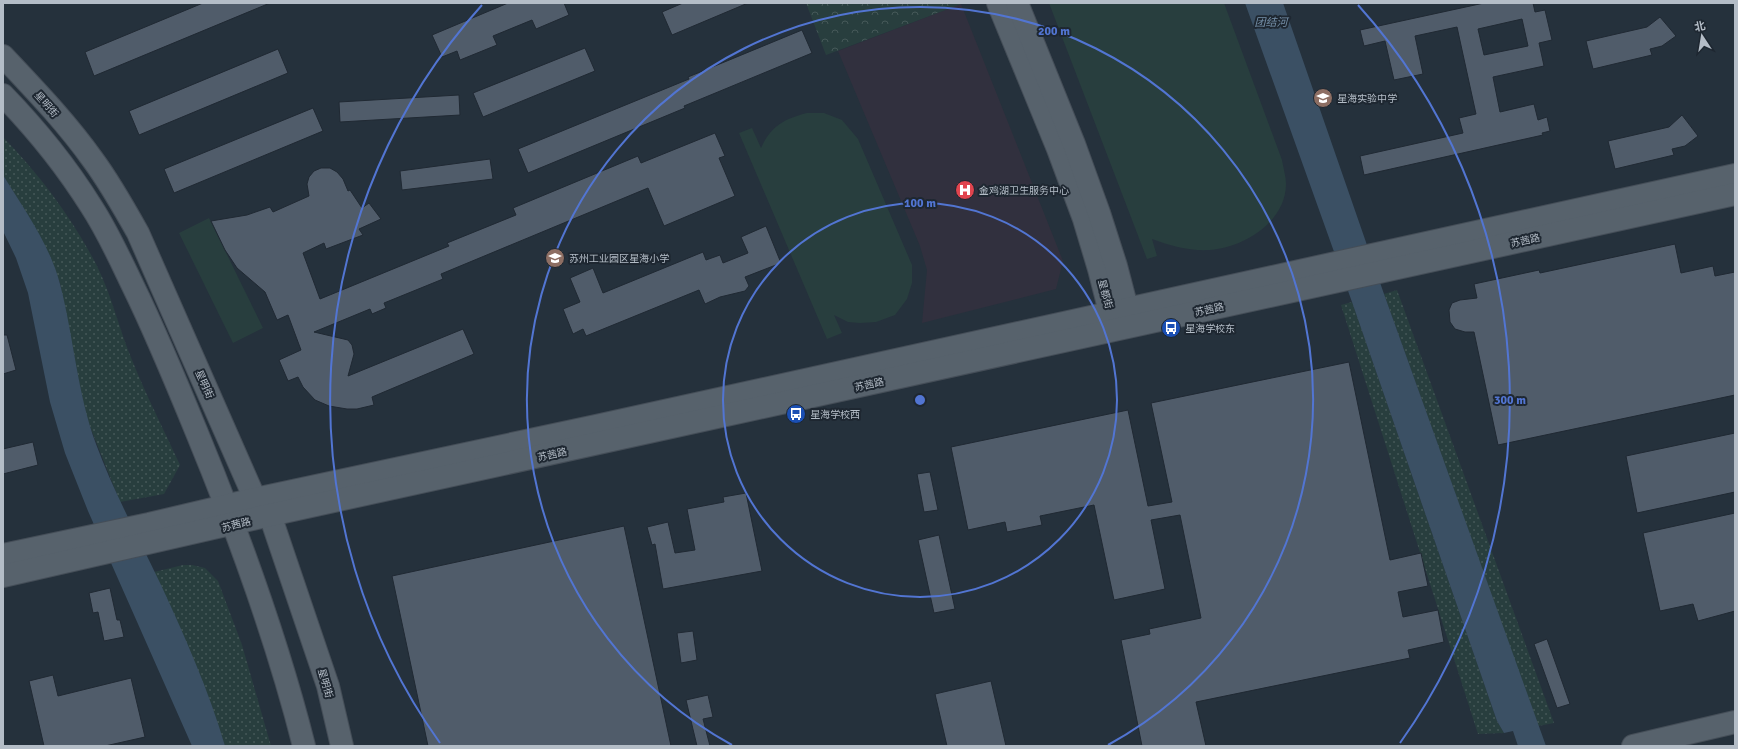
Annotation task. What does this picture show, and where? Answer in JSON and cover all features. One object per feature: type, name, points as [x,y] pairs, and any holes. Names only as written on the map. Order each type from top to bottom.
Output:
[{"type":"main road","name":"星都街","points":[[998,3],[1058,149],[1084,219],[1099,269],[1120,316]]},
{"type":"main road","name":"星都街","points":[[1017,3],[1074,144],[1116,266],[1120,316]]},
{"type":"main road","name":"星明街","points":[[3,56],[69,128],[93,159],[138,233],[255,499],[270,516],[328,686],[342,746]]},
{"type":"main road","points":[[3,95],[70,174],[92,207],[113,243],[154,328],[230,515],[292,698],[304,746]]},
{"type":"main road","name":"苏茜路","points":[[230,515],[255,499],[1120,316],[1325,275],[1735,176]]},
{"type":"main road","name":"苏茜路","points":[[1394,259],[1735,194]]},
{"type":"main road","name":"苏茜路","points":[[3,576],[88,548],[230,515],[270,516],[1120,316]]},
{"type":"main road","name":"苏茜路","points":[[3,556],[88,548]]},
{"type":"main road","points":[[1633,746],[1735,722]]},
{"type":"shaded area","name":"金鸡湖卫生服务中心","points":[[961,4],[1063,261],[1056,289],[922,323],[927,270],[920,246],[838,51]]},
{"type":"green space","points":[[806,3],[964,3],[826,55]]},
{"type":"green space","points":[[1049,3],[1224,3],[1282,160],[1286,181],[1284,198],[1279,210],[1271,221],[1248,238],[1222,248],[1209,250],[1187,249],[1152,239],[1157,256],[1147,259]]},
{"type":"green space","points":[[807,113],[824,113],[842,120],[858,139],[912,265],[912,283],[907,299],[895,315],[876,322],[860,323],[848,322],[834,315],[842,333],[827,339],[739,133],[752,128],[761,148],[769,134],[779,124]]},
{"type":"green space","points":[[3,137],[43,182],[55,198],[88,249],[102,277],[137,373],[180,465],[164,494],[120,502],[87,419],[60,283],[36,229],[3,175]]},
{"type":"green space","points":[[209,218],[263,328],[233,343],[179,233]]},
{"type":"green space","points":[[1397,290],[1554,723],[1538,726],[1384,294]]},
{"type":"green space","points":[[1352,302],[1497,721],[1504,733],[1478,734],[1341,305]]},
{"type":"green space","points":[[183,565],[192,565],[205,568],[218,581],[242,645],[271,746],[225,746],[207,694],[154,572]]},
{"type":"water","name":"团结河","points":[[1245,3],[1283,3],[1384,294],[1546,746],[1518,746],[1513,731],[1504,733],[1497,721],[1352,302]]},
{"type":"water","points":[[3,175],[36,228],[56,270],[65,304],[84,405],[96,444],[119,498],[188,644],[212,705],[225,746],[192,746],[88,511],[65,453],[50,402],[28,293],[16,258],[3,231]]},
{"type":"building","points":[[203,3],[270,3],[94,76],[85,52]]},
{"type":"building","points":[[508,3],[564,3],[569,15],[536,29],[532,20],[493,36],[497,45],[460,60],[457,51],[442,57],[432,35]]},
{"type":"building","points":[[683,3],[748,3],[672,35],[662,12]]},
{"type":"building","points":[[1484,3],[1533,3],[1535,12],[1545,10],[1552,40],[1539,43],[1544,66],[1493,77],[1500,112],[1534,104],[1538,120],[1547,117],[1550,131],[1542,133],[1543,135],[1364,175],[1360,156],[1463,133],[1459,118],[1476,114],[1457,27],[1415,36],[1423,74],[1394,80],[1385,41],[1364,46],[1360,30]],"holes":[[[1522,19],[1528,46],[1484,55],[1478,29]]]},
{"type":"building","points":[[1660,17],[1676,36],[1662,46],[1650,49],[1652,55],[1593,69],[1586,41],[1647,27]]},
{"type":"building","points":[[802,30],[812,53],[684,106],[685,108],[528,173],[518,149],[689,79],[688,77]]},
{"type":"building","points":[[585,48],[595,71],[483,117],[473,93]]},
{"type":"building","points":[[278,49],[288,73],[139,135],[129,111]]},
{"type":"building","points":[[459,95],[460,115],[340,122],[339,102]]},
{"type":"building","points":[[313,108],[323,131],[174,193],[164,169]]},
{"type":"building","points":[[1682,115],[1698,136],[1685,146],[1672,149],[1674,155],[1615,169],[1608,141],[1669,127]]},
{"type":"building","points":[[715,133],[725,156],[719,158],[735,196],[664,226],[648,188],[441,274],[443,279],[384,303],[386,308],[372,314],[370,309],[314,332],[348,340],[352,345],[354,354],[348,376],[463,329],[474,354],[372,397],[374,405],[357,409],[329,406],[315,400],[303,387],[298,377],[288,381],[279,360],[301,350],[288,315],[277,320],[265,292],[237,268],[225,250],[211,221],[247,215],[270,207],[273,212],[309,196],[307,184],[309,177],[314,171],[321,168],[330,168],[337,172],[343,179],[348,191],[350,190],[362,208],[369,203],[381,219],[359,229],[363,235],[326,249],[324,243],[303,253],[320,299],[449,246],[447,243],[516,215],[513,208],[638,156],[641,163]]},
{"type":"building","points":[[490,159],[493,179],[402,190],[400,171]]},
{"type":"building","points":[[766,226],[781,263],[745,277],[749,286],[745,291],[720,297],[705,304],[699,290],[586,336],[583,329],[573,334],[563,309],[580,302],[570,278],[593,268],[603,293],[703,252],[706,260],[720,255],[723,263],[748,253],[741,237]]},
{"type":"building","points":[[1675,244],[1681,273],[1713,266],[1715,276],[1735,272],[1735,395],[1498,445],[1474,332],[1465,332],[1455,329],[1450,322],[1449,310],[1452,303],[1460,300],[1477,298],[1474,284],[1539,270],[1540,273]]},
{"type":"building","points":[[3,335],[7,335],[16,370],[3,374]]},
{"type":"building","points":[[1349,362],[1390,560],[1421,553],[1428,586],[1398,592],[1403,617],[1438,610],[1444,642],[1408,650],[1410,658],[1196,702],[1206,746],[1142,746],[1121,640],[1150,634],[1149,629],[1201,618],[1180,515],[1151,520],[1165,589],[1114,600],[1094,505],[1040,516],[1042,525],[1007,532],[1005,522],[968,530],[951,447],[1128,410],[1148,506],[1172,502],[1151,403]]},
{"type":"building","points":[[1735,433],[1735,492],[1637,513],[1626,456]]},
{"type":"building","points":[[33,442],[38,465],[3,474],[3,449]]},
{"type":"building","points":[[930,472],[938,510],[924,512],[917,474]]},
{"type":"building","points":[[746,493],[762,571],[663,589],[655,544],[652,545],[647,527],[668,522],[675,553],[695,550],[687,509],[724,502],[723,497]]},
{"type":"building","points":[[1735,513],[1735,611],[1698,621],[1693,604],[1660,611],[1643,533]]},
{"type":"building","points":[[624,526],[671,746],[428,746],[392,576]]},
{"type":"building","points":[[939,535],[955,609],[934,613],[918,540]]},
{"type":"building","points":[[110,588],[117,620],[120,620],[124,637],[104,641],[98,612],[93,613],[89,593]]},
{"type":"building","points":[[693,631],[697,660],[681,663],[677,633]]},
{"type":"building","points":[[1547,639],[1570,704],[1557,708],[1534,644]]},
{"type":"building","points":[[53,675],[58,696],[131,678],[145,737],[105,746],[44,746],[29,681]]},
{"type":"building","points":[[991,681],[1006,746],[947,746],[935,694]]},
{"type":"building","points":[[708,695],[713,717],[703,719],[710,746],[697,746],[686,700]]},
{"type":"place","name":"星海实验中学","points":[[1323,98]]},
{"type":"place","name":"金鸡湖卫生服务中心","points":[[965,190]]},
{"type":"place","name":"苏州工业园区星海小学","points":[[555,258]]},
{"type":"place","name":"星海学校东","points":[[1171,328]]},
{"type":"place","name":"星海学校西","points":[[796,414]]}]
